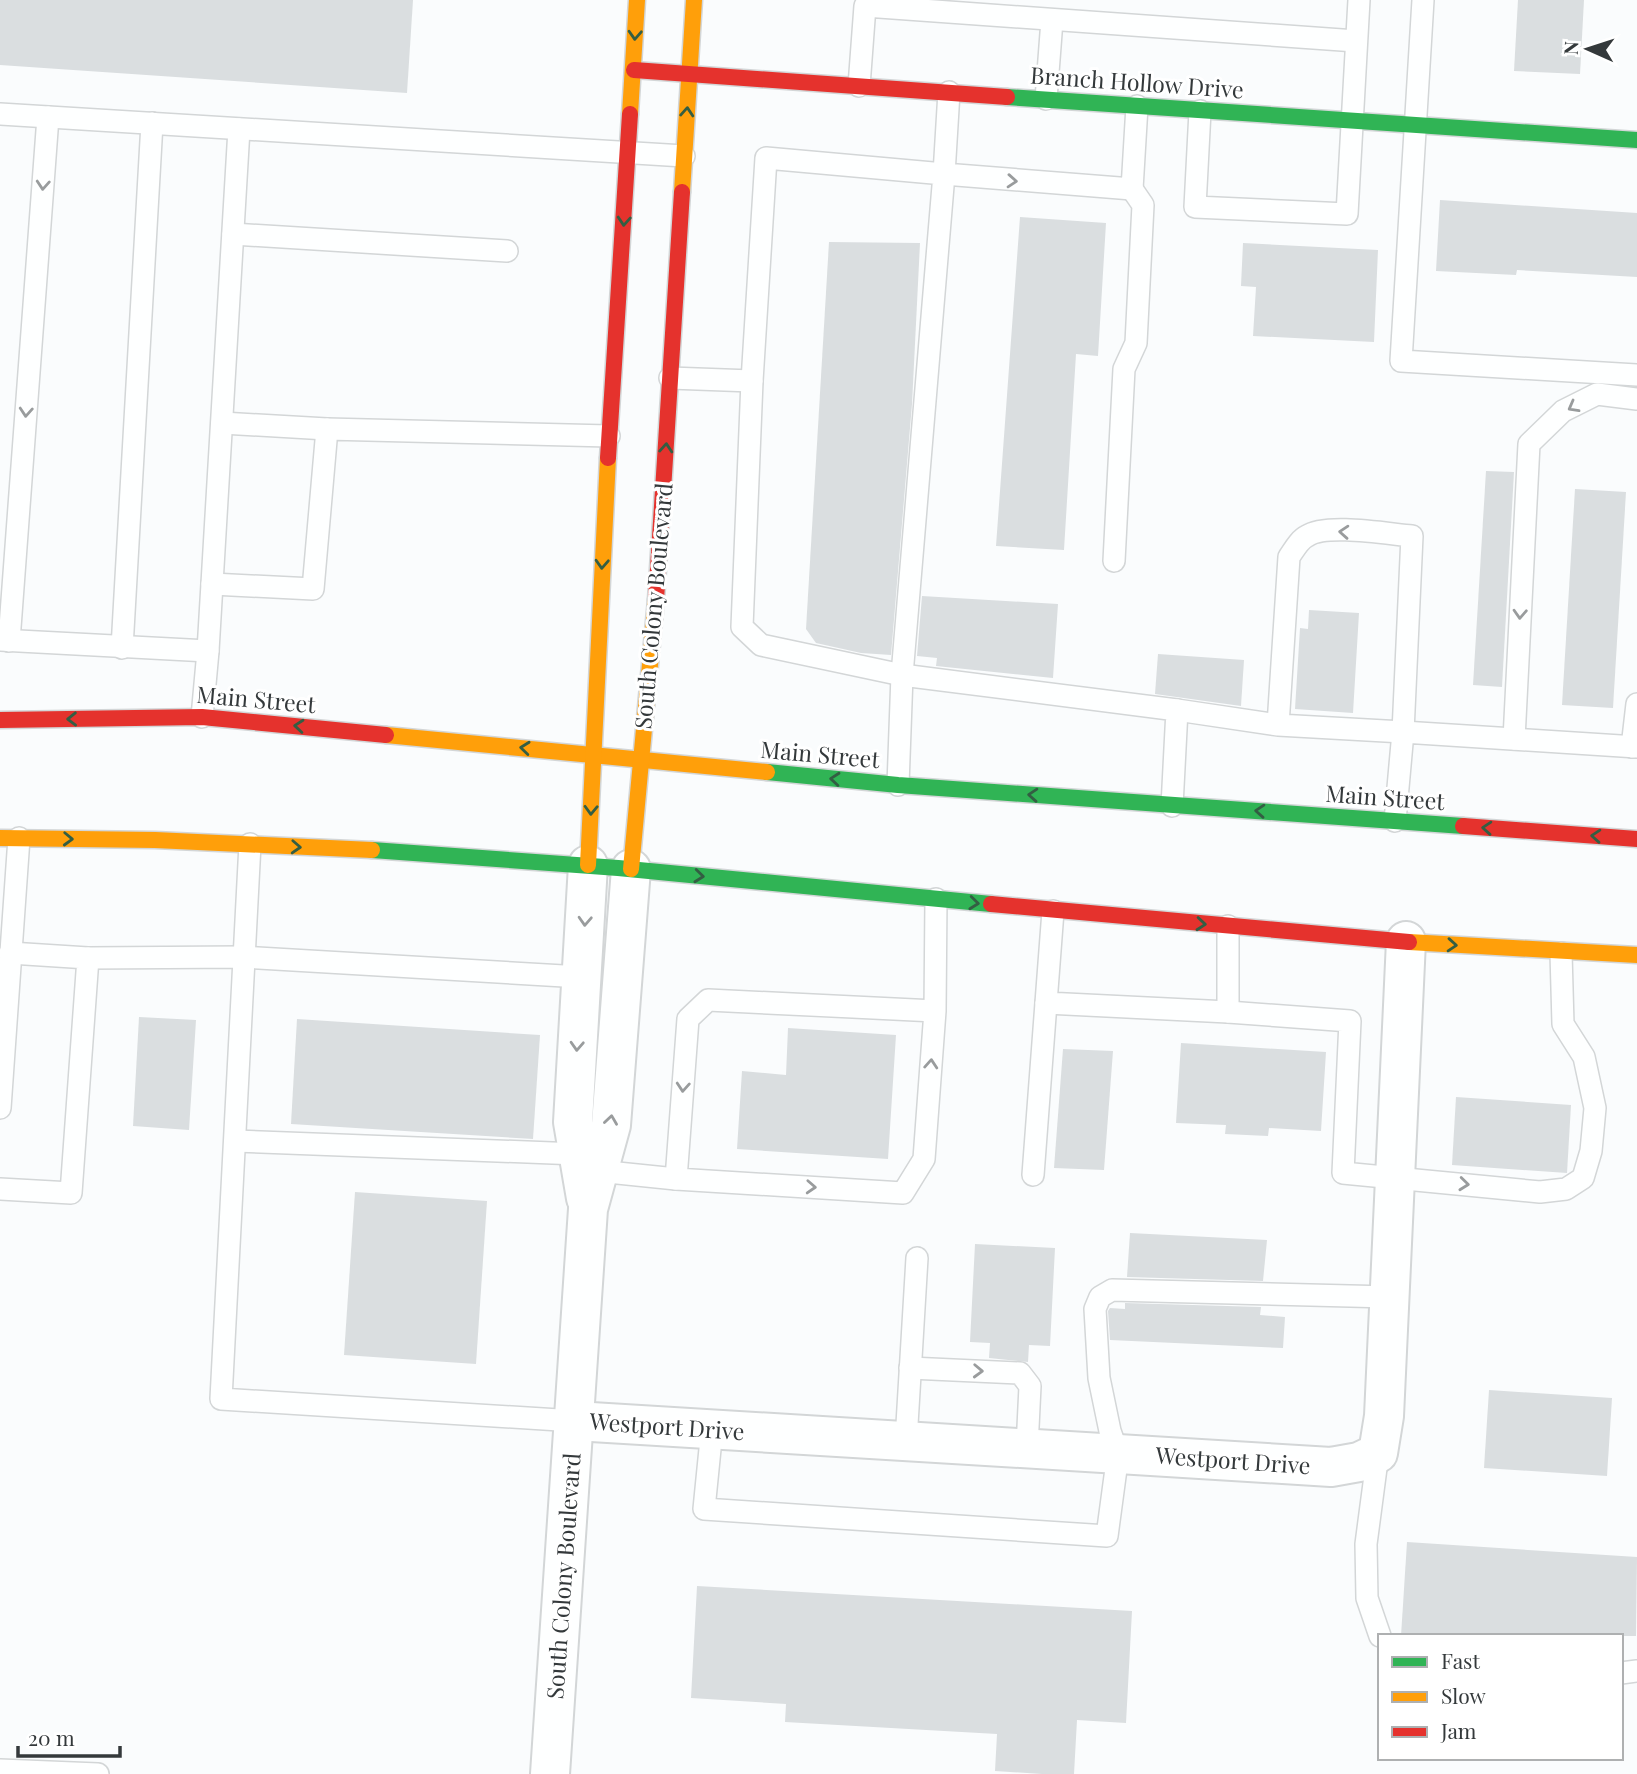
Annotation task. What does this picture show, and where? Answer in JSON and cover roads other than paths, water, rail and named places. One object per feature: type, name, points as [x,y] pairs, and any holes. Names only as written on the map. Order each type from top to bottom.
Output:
[{"type":"main road","name":"South Colony Boulevard","points":[[589,865],[609,436],[637,0]]},
{"type":"main road","name":"South Colony Boulevard","points":[[631,869],[657,584],[694,0]]},
{"type":"main road","name":"Branch Hollow Drive","points":[[634,70],[1416,127],[1637,139]]},
{"type":"main road","name":"Main Street","points":[[0,720],[202,717],[898,785],[1637,839]]},
{"type":"main road","points":[[10,838],[250,844],[589,865],[1053,911],[1406,942],[1561,953],[1637,955]]},
{"type":"street","name":"South Colony Boulevard","points":[[550,1774],[588,1209],[588,1163],[573,1122],[589,865]]},
{"type":"street","name":"South Colony Boulevard","points":[[588,1163],[611,1125],[631,869]]},
{"type":"street","points":[[1378,1452],[1384,1416],[1406,942]]},
{"type":"street","name":"Westport Drive","points":[[575,1421],[1331,1467],[1359,1462],[1378,1452]]},
{"type":"lane","points":[[1200,111],[1195,207],[1347,214],[1359,0]]},
{"type":"lane","points":[[1423,0],[1401,361],[1637,374]]},
{"type":"lane","points":[[859,86],[862,3],[1052,20],[1356,41]]},
{"type":"lane","points":[[1046,99],[1052,20]]},
{"type":"lane","points":[[898,785],[902,675],[949,92]]},
{"type":"lane","points":[[1114,561],[1124,369],[1136,343],[1143,205],[1132,189],[1137,106]]},
{"type":"lane","points":[[0,114],[684,156]]},
{"type":"lane","points":[[48,117],[5,641],[208,651]]},
{"type":"lane","points":[[122,648],[152,124]]},
{"type":"lane","points":[[202,717],[239,129]]},
{"type":"lane","points":[[1132,189],[766,158],[752,381],[742,627],[761,645],[902,675],[1279,725],[1634,747],[1637,704]]},
{"type":"lane","points":[[233,234],[507,251]]},
{"type":"lane","points":[[670,378],[752,381]]},
{"type":"lane","points":[[1514,739],[1529,444],[1563,411],[1597,394],[1637,399]]},
{"type":"lane","points":[[222,423],[327,429],[609,436]]},
{"type":"lane","points":[[212,584],[313,589],[327,429]]},
{"type":"lane","points":[[1279,725],[1289,557],[1296,546],[1308,535],[1324,530],[1412,536],[1403,732],[1395,821]]},
{"type":"lane","points":[[1172,806],[1177,710]]},
{"type":"lane","points":[[0,1108],[10,838]]},
{"type":"lane","points":[[250,844],[220,1399],[575,1421]]},
{"type":"lane","points":[[235,1141],[588,1163],[676,1179],[903,1193],[924,1159],[935,1011],[936,899]]},
{"type":"lane","points":[[1033,1175],[1053,911]]},
{"type":"lane","points":[[1228,926],[1228,1012]]},
{"type":"lane","points":[[7,944],[88,958],[243,957],[582,977]]},
{"type":"lane","points":[[1046,1003],[1350,1021],[1343,1173],[1540,1192],[1566,1189],[1583,1178],[1591,1151],[1595,1108],[1584,1057],[1563,1024],[1561,953]]},
{"type":"lane","points":[[0,1189],[71,1193],[88,958]]},
{"type":"lane","points":[[676,1179],[688,1019],[708,1000],[935,1011]]},
{"type":"lane","points":[[906,1441],[917,1258]]},
{"type":"lane","points":[[712,1429],[704,1509],[1107,1536],[1118,1454],[1110,1431],[1099,1378],[1095,1309],[1100,1297],[1112,1290],[1390,1297]]},
{"type":"lane","points":[[910,1368],[1020,1373],[1026,1377],[1030,1386],[1027,1448]]},
{"type":"lane","points":[[1378,1452],[1366,1558],[1367,1598],[1379,1634]]},
{"type":"lane","points":[[0,1770],[98,1774]]}]
